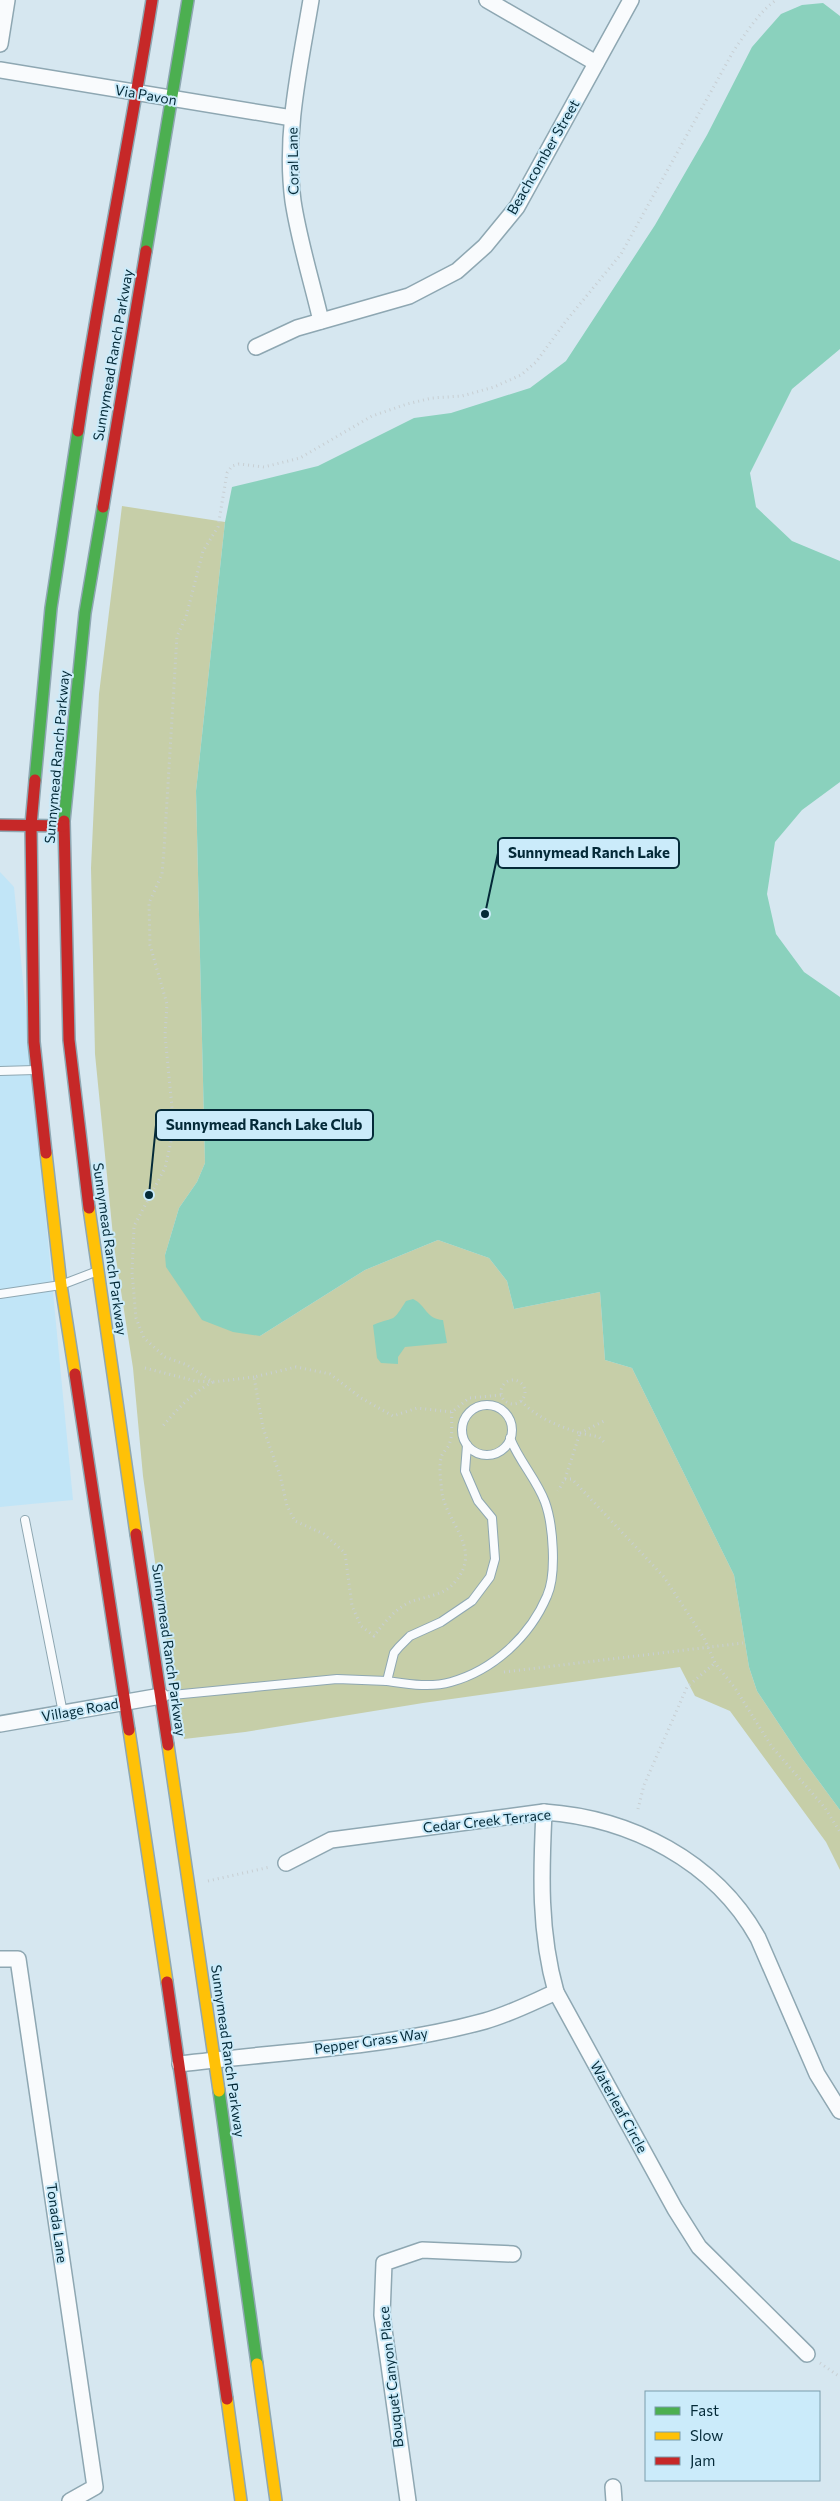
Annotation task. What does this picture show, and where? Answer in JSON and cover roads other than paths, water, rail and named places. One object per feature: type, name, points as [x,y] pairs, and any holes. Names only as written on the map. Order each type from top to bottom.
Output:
[{"type":"main road","name":"Sunnymead Ranch Parkway","points":[[152,0],[137,94],[94,322],[51,608],[30,825],[34,1042],[61,1285],[127,1702],[241,2501]]},
{"type":"main road","name":"Sunnymead Ranch Parkway","points":[[188,0],[85,613],[63,826],[68,1040],[97,1272],[215,2060],[276,2501]]},
{"type":"main road","points":[[0,825],[63,826]]},
{"type":"street","points":[[0,44],[7,0]]},
{"type":"street","name":"Coral Lane","points":[[311,0],[292,118],[291,163],[293,202],[321,321]]},
{"type":"street","points":[[487,0],[596,62]]},
{"type":"street","name":"Beachcomber Street","points":[[256,347],[298,328],[409,296],[457,271],[484,246],[517,207],[631,0]]},
{"type":"street","name":"Via Pavon","points":[[0,70],[172,100],[292,118]]},
{"type":"street","name":"Village Road","points":[[0,1724],[161,1696]]},
{"type":"street","name":"Cedar Creek Terrace","points":[[286,1863],[330,1840],[544,1812],[574,1814],[611,1823],[650,1837],[681,1856],[732,1900],[746,1917],[758,1938],[817,2074],[840,2110]]},
{"type":"street","name":"Waterleaf Circle","points":[[544,1812],[542,1901],[548,1963],[556,1992],[675,2209],[699,2247],[807,2354]]},
{"type":"street","name":"Tonada Lane","points":[[0,1959],[18,1959],[95,2487],[70,2501]]},
{"type":"street","name":"Pepper Grass Way","points":[[180,2064],[374,2042],[434,2032],[487,2020],[556,1992]]},
{"type":"street","name":"Bouquet Canyon Place","points":[[408,2501],[382,2315],[384,2263],[422,2250],[513,2254]]},
{"type":"lane","points":[[0,1071],[37,1070]]},
{"type":"lane","points":[[0,1294],[61,1285],[97,1272]]},
{"type":"lane","points":[[483,1405],[499,1408],[506,1414],[512,1430],[510,1438],[501,1450],[487,1455],[472,1450],[463,1437],[463,1420],[468,1413],[483,1405]]},
{"type":"lane","points":[[161,1696],[336,1679],[387,1681],[425,1686],[449,1682],[487,1666],[510,1648],[534,1620],[548,1594],[552,1540],[545,1501],[516,1454],[510,1438]]},
{"type":"lane","points":[[387,1681],[394,1653],[399,1647],[410,1636],[441,1622],[472,1600],[490,1577],[495,1559],[492,1518],[478,1501],[465,1471],[467,1445]]},
{"type":"lane","points":[[25,1520],[63,1713]]},
{"type":"place","name":"Sunnymead Ranch Lake","points":[[485,914]]},
{"type":"place","name":"Sunnymead Ranch Lake Club","points":[[149,1195]]}]
